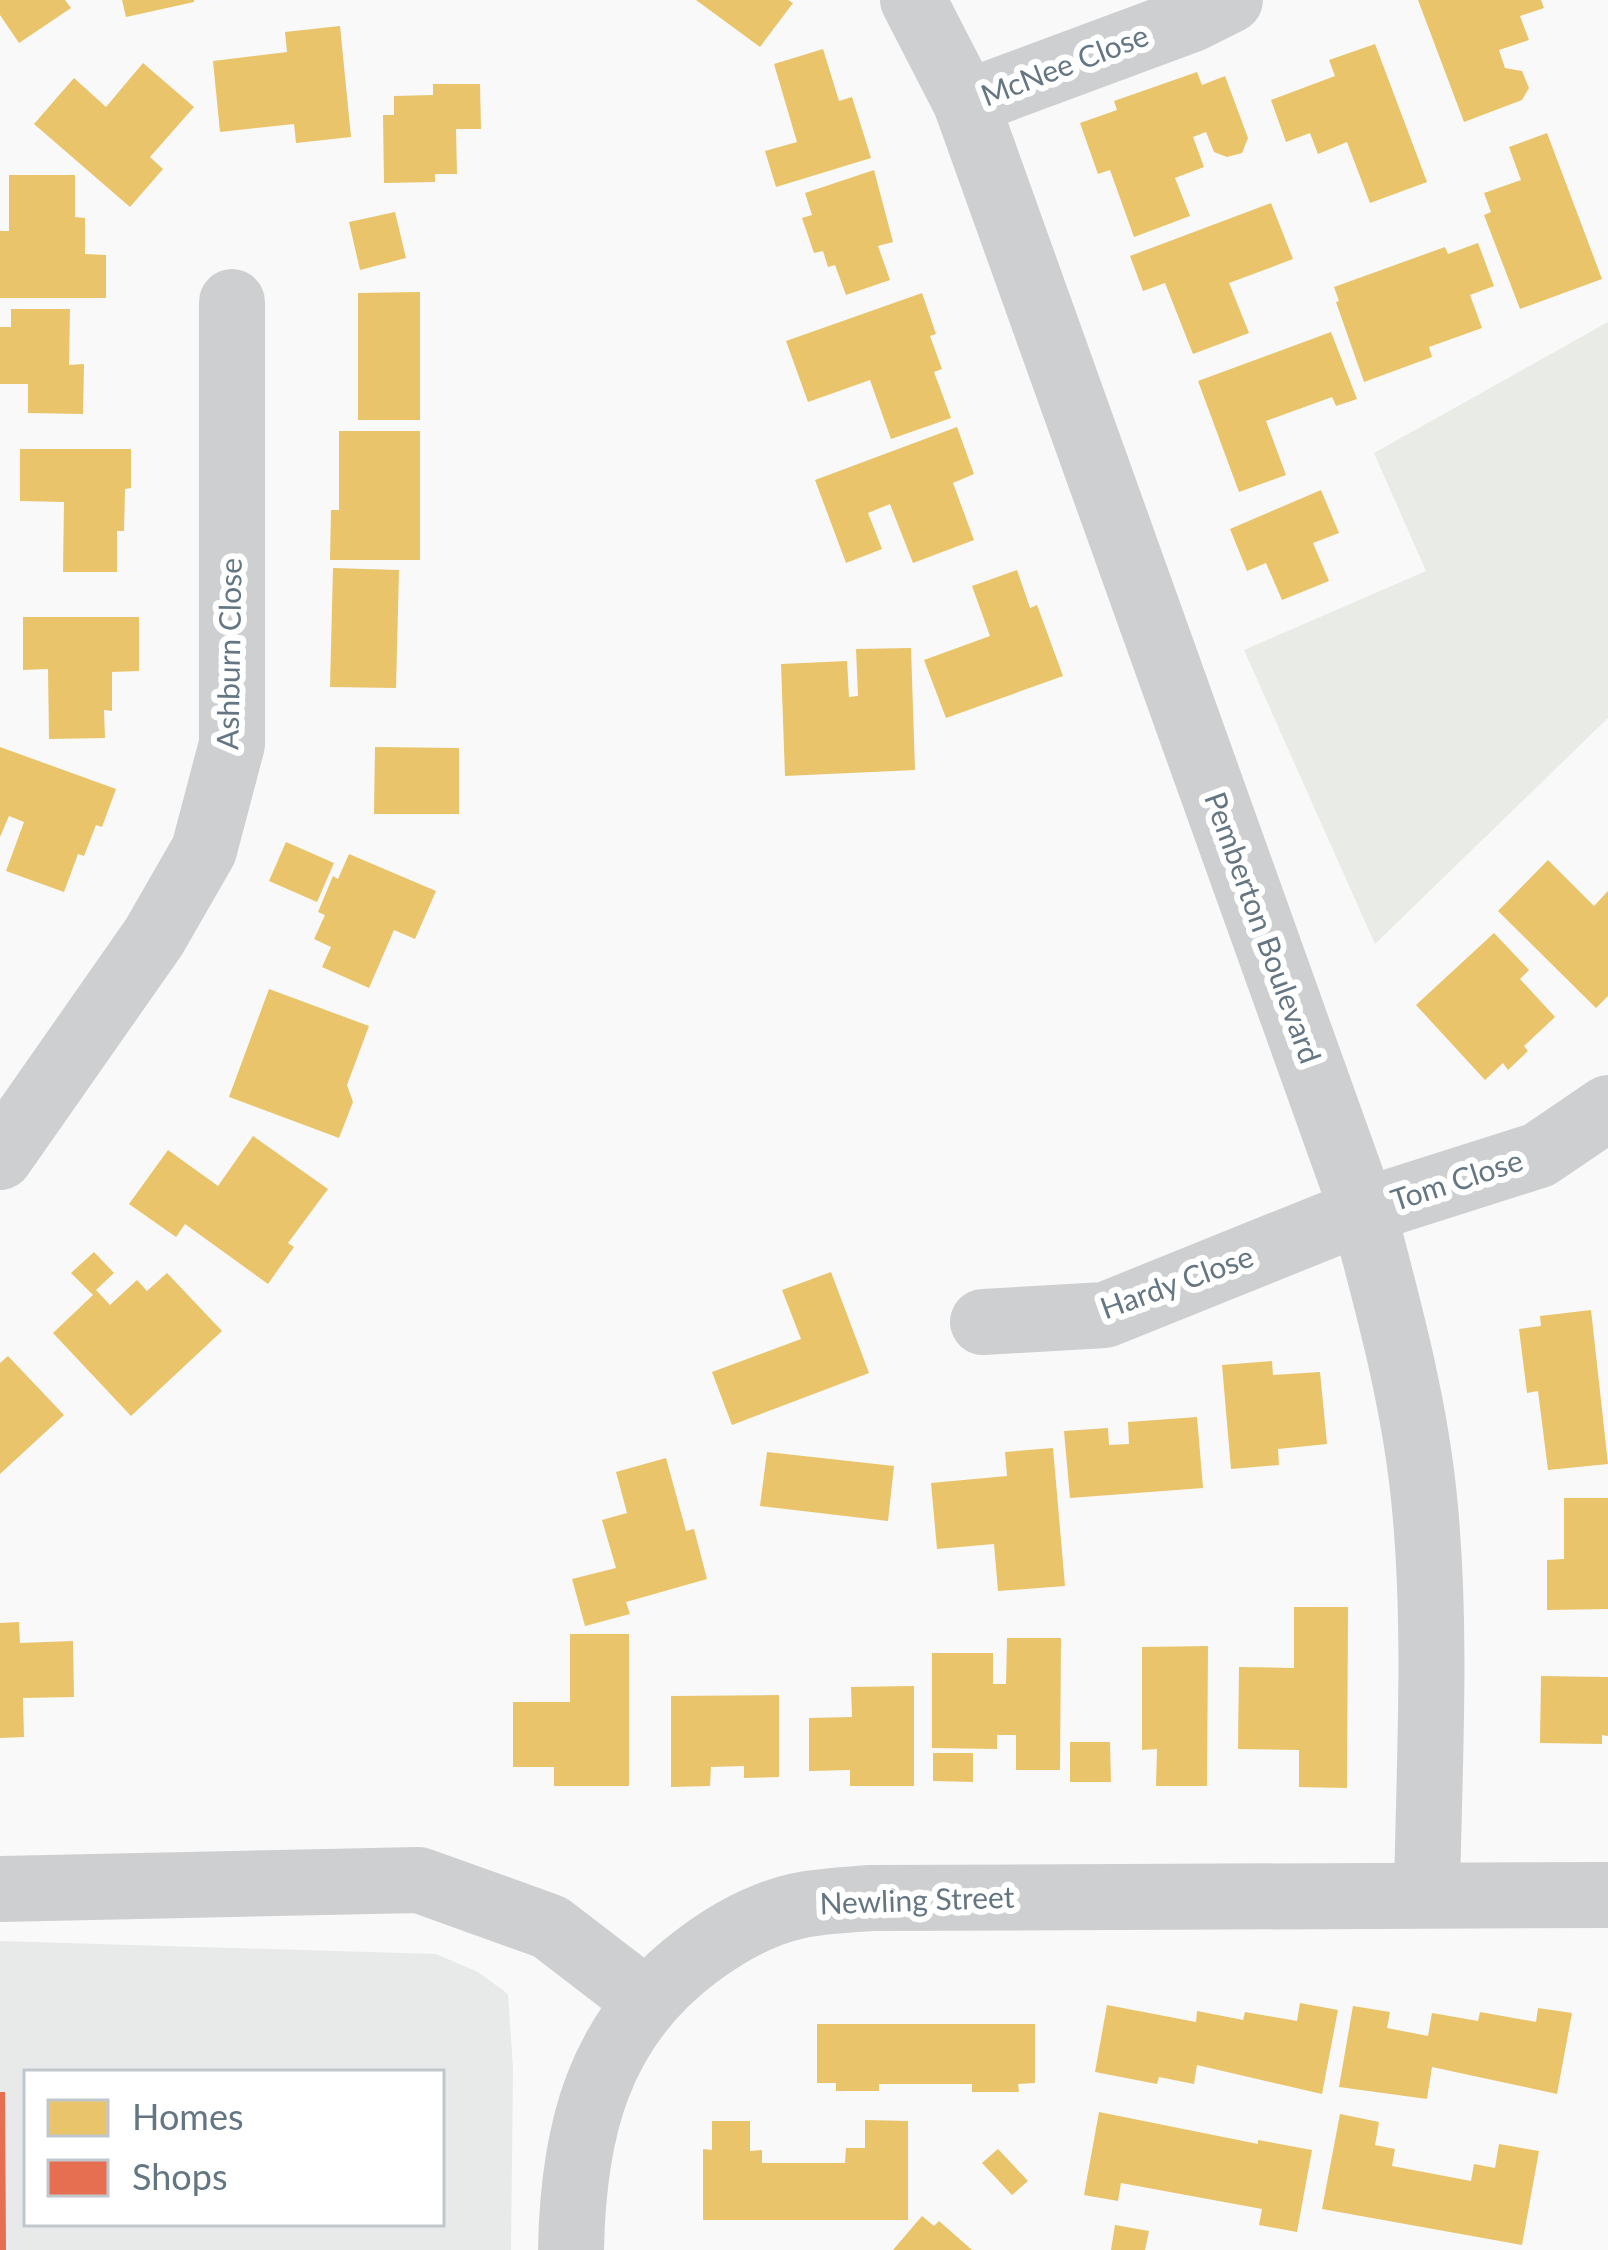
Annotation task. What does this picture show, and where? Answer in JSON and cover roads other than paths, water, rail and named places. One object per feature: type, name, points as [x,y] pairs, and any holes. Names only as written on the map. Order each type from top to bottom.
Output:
[{"type":"street","name":"Pemberton Boulevard","points":[[913,0],[967,103],[1364,1210],[1403,1362],[1425,1508],[1431,1641],[1427,1895]]},
{"type":"street","name":"McNee Close","points":[[967,103],[1192,19],[1230,0]]},
{"type":"street","name":"Ashburn Close","points":[[0,1157],[154,938],[204,850],[232,743],[232,302]]},
{"type":"street","name":"Tom Close","points":[[1364,1210],[1539,1155],[1608,1108]]},
{"type":"street","name":"Hardy Close","points":[[983,1322],[1105,1315],[1364,1210]]},
{"type":"street","points":[[0,1889],[419,1880],[550,1927],[645,2000]]},
{"type":"street","name":"Newling Street","points":[[572,2250],[572,2193],[581,2133],[619,2038],[645,2000],[718,1940],[795,1906],[872,1898],[1608,1895]]}]
